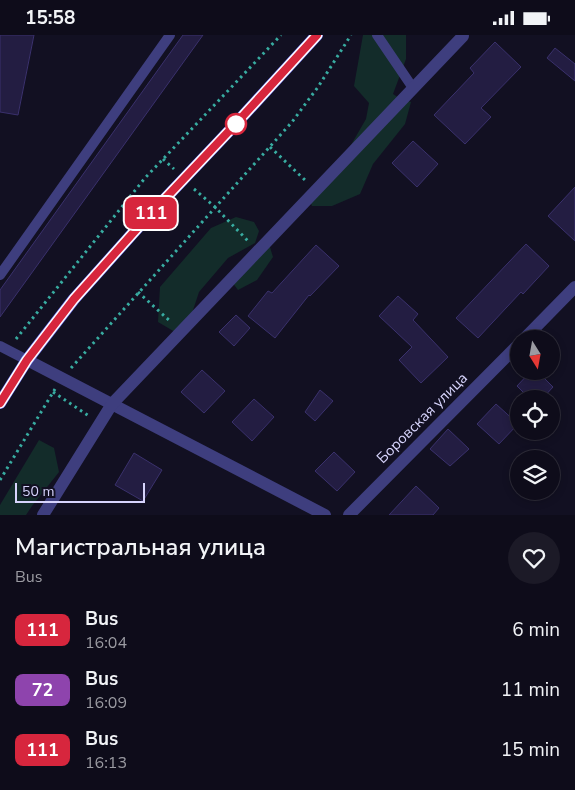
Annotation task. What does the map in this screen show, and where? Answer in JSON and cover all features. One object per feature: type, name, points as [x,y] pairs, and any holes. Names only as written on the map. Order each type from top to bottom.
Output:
[{"type":"main road","points":[[0,403],[27,360],[74,299],[317,35]]},
{"type":"street","points":[[43,515],[112,403],[463,36]]},
{"type":"street","points":[[533,330],[575,287]]},
{"type":"street","name":"Боровская улица","points":[[349,515],[510,353]]},
{"type":"street","points":[[27,360],[325,515]]},
{"type":"lane","points":[[0,275],[170,35]]},
{"type":"lane","points":[[377,35],[413,88]]},
{"type":"lane","points":[[3,348],[27,360]]},
{"type":"path","points":[[3,348],[145,179],[282,35]]},
{"type":"path","points":[[0,480],[62,377],[292,123],[318,87],[351,35]]},
{"type":"path","points":[[270,147],[316,190]]},
{"type":"path","points":[[163,159],[176,172]]},
{"type":"path","points":[[191,187],[215,207],[258,251]]},
{"type":"path","points":[[138,293],[181,332]]},
{"type":"path","points":[[53,393],[100,423]]},
{"type":"green space","points":[[363,35],[406,35],[406,59],[393,94],[411,102],[405,124],[373,164],[360,194],[332,206],[312,206],[309,199],[351,145],[366,119],[369,103],[354,86]]},
{"type":"green space","points":[[236,217],[254,222],[259,231],[255,243],[228,258],[199,292],[191,316],[175,332],[158,322],[160,287],[211,228]]},
{"type":"green space","points":[[269,244],[273,257],[257,280],[238,290],[232,282]]},
{"type":"green space","points":[[39,440],[54,448],[59,472],[26,515],[0,515],[0,505]]},
{"type":"building","points":[[0,35],[34,35],[18,115],[0,112]]},
{"type":"building","points":[[183,35],[203,35],[0,317],[0,290]]},
{"type":"building","points":[[495,42],[521,67],[481,108],[491,117],[465,144],[434,115],[474,73],[470,68]]},
{"type":"building","points":[[555,48],[575,64],[575,81],[547,58]]},
{"type":"building","points":[[413,141],[438,164],[417,187],[392,163]]},
{"type":"building","points":[[575,187],[575,241],[548,216]]},
{"type":"building","points":[[526,244],[549,266],[523,294],[521,292],[478,338],[456,318]]},
{"type":"building","points":[[316,245],[339,266],[309,295],[275,338],[248,316],[268,291],[272,293]]},
{"type":"building","points":[[398,296],[418,314],[413,320],[448,357],[421,383],[399,360],[412,347],[379,316]]},
{"type":"building","points":[[236,315],[250,328],[234,346],[219,332]]},
{"type":"building","points":[[202,370],[225,391],[204,413],[181,392]]},
{"type":"building","points":[[523,380],[546,380],[553,387],[550,390],[521,390],[517,386]]},
{"type":"building","points":[[320,390],[333,401],[315,421],[305,412]]},
{"type":"building","points":[[254,399],[274,417],[252,441],[232,422]]},
{"type":"building","points":[[496,404],[510,417],[510,432],[499,444],[477,424]]},
{"type":"building","points":[[448,429],[469,449],[450,466],[430,449]]},
{"type":"building","points":[[334,452],[355,472],[337,491],[315,471]]},
{"type":"building","points":[[134,453],[162,470],[143,501],[115,485]]},
{"type":"building","points":[[416,486],[439,508],[433,515],[389,515]]},
{"type":"bus line","name":"111","points":[[0,403],[14,378],[74,299],[317,35]]}]
